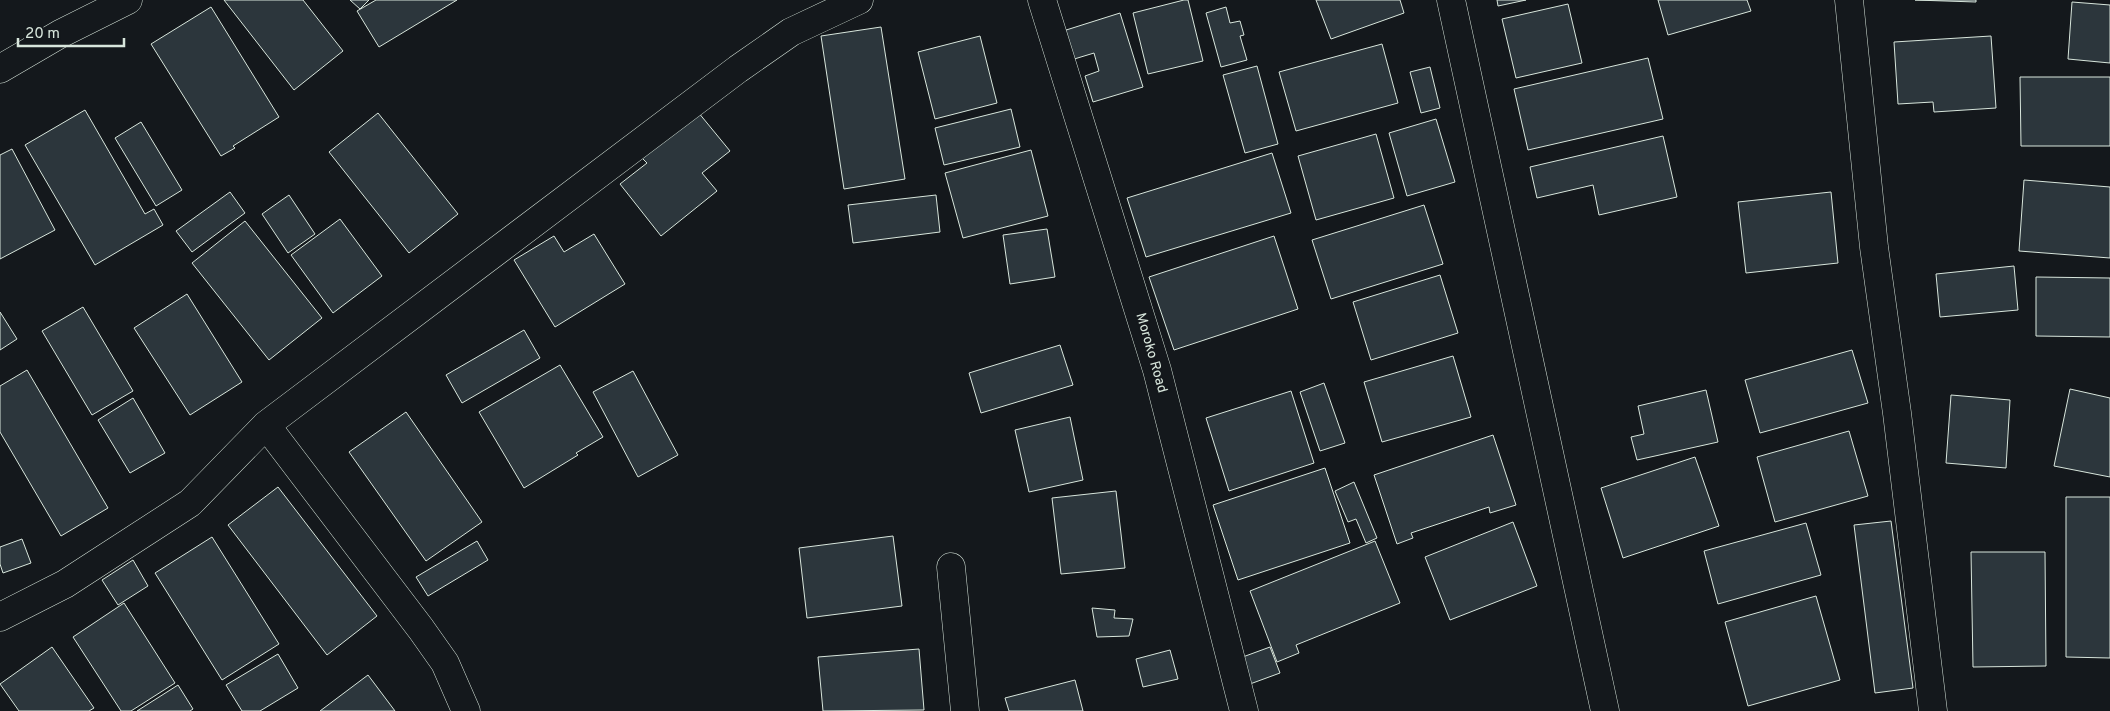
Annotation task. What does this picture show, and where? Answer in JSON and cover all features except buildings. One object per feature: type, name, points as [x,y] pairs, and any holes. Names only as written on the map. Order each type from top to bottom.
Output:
[{"type":"street","points":[[0,69],[60,34],[128,0]]},
{"type":"street","points":[[0,616],[66,584],[190,503],[266,425],[738,69],[790,32],[859,0]]},
{"type":"street","name":"Moroko Road","points":[[1042,0],[1157,370],[1244,711]]},
{"type":"street","points":[[1451,0],[1605,711]]},
{"type":"street","points":[[1849,0],[1874,247],[1897,413],[1933,711]]},
{"type":"street","points":[[266,425],[445,663],[466,711]]},
{"type":"street","points":[[951,567],[965,711]]}]
